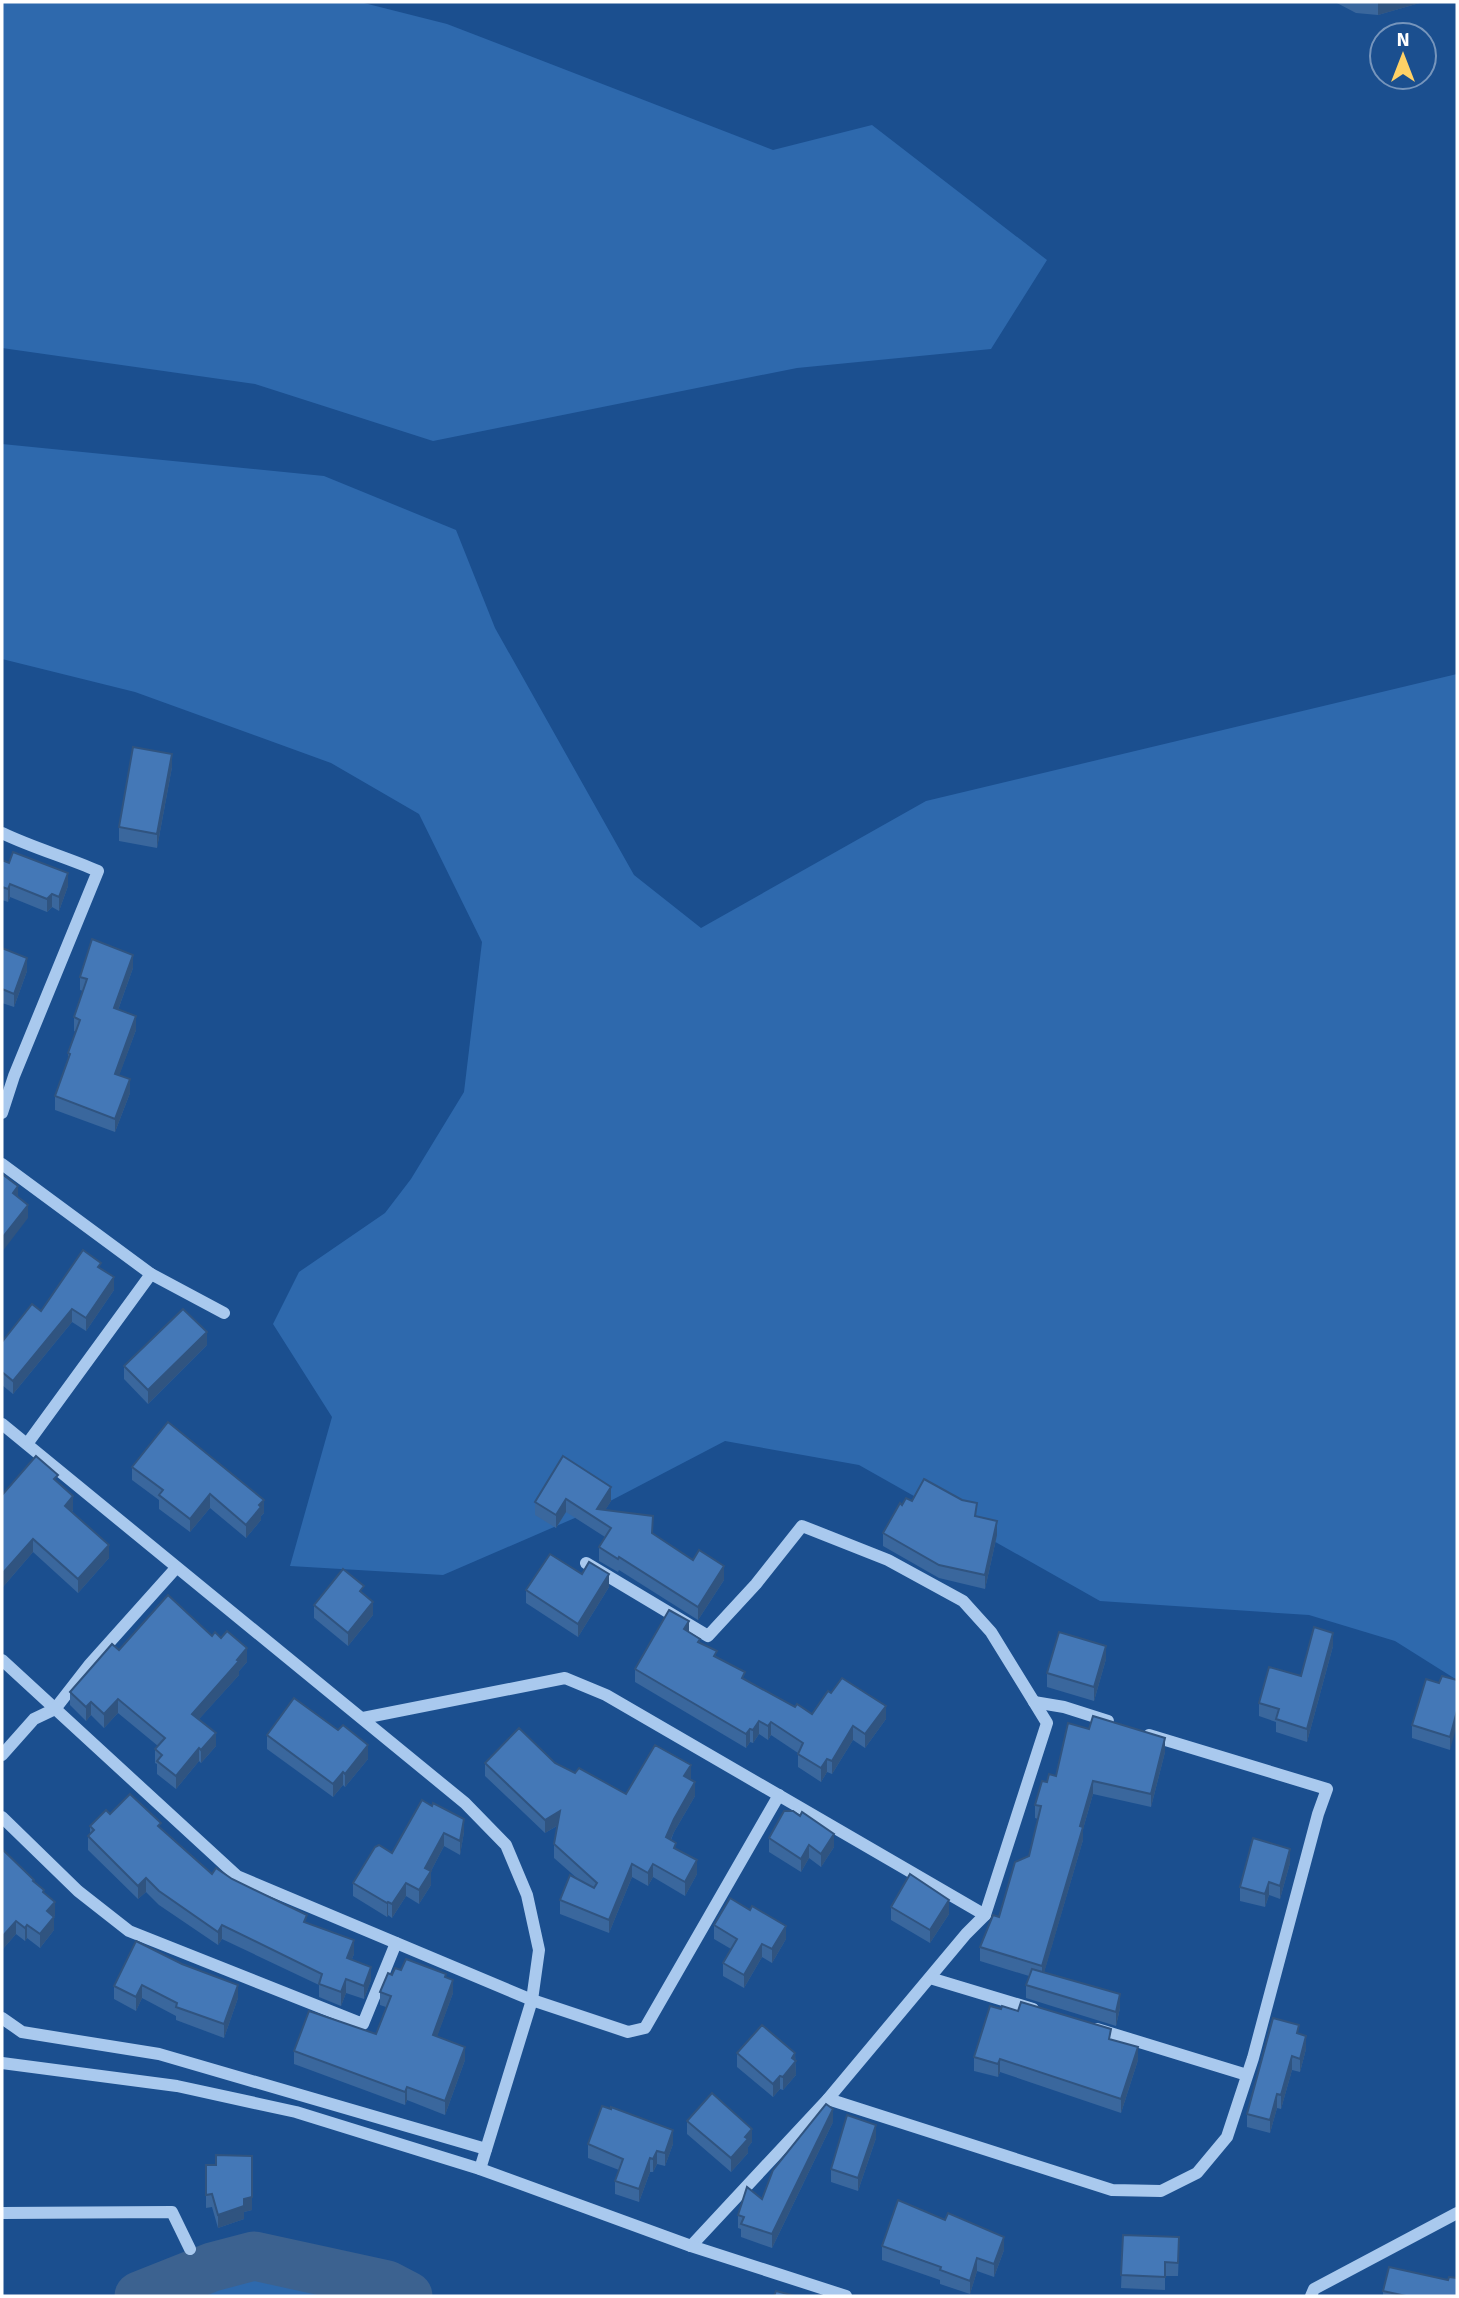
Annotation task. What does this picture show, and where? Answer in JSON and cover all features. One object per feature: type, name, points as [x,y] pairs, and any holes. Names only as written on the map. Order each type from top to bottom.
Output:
[{"type":"street","points":[[2,833],[98,871],[14,1076],[2,1113]]},
{"type":"street","points":[[2,1164],[151,1274],[224,1313]]},
{"type":"street","points":[[27,1444],[151,1274]]},
{"type":"street","points":[[2,1423],[465,1803],[506,1845],[527,1895],[539,1950],[532,2000],[480,2169]]},
{"type":"street","points":[[586,1563],[708,1636],[756,1584],[802,1526],[888,1560],[963,1601],[991,1632],[1046,1723],[985,1915],[966,1934],[828,2099],[691,2246]]},
{"type":"street","points":[[2,1755],[34,1720],[55,1709],[90,1664],[176,1568]]},
{"type":"street","points":[[2,1660],[237,1876],[532,2000],[628,2032],[645,2028],[779,1795]]},
{"type":"street","points":[[363,1718],[565,1678],[606,1695],[985,1915]]},
{"type":"street","points":[[1034,1702],[1064,1707],[1117,1724]]},
{"type":"street","points":[[828,2099],[1112,2190],[1161,2191],[1197,2173],[1227,2137],[1327,1789],[1130,1728]]},
{"type":"street","points":[[2,1816],[78,1891],[130,1931],[363,2024],[396,1943]]},
{"type":"street","points":[[930,1978],[1049,2014]]},
{"type":"street","points":[[2,2018],[22,2032],[159,2054],[486,2149]]},
{"type":"street","points":[[1088,2026],[1247,2075]]},
{"type":"street","points":[[2,2063],[177,2086],[296,2112],[480,2169],[691,2246],[846,2296]]},
{"type":"street","points":[[2,2213],[172,2212],[190,2249]]},
{"type":"street","points":[[1311,2296],[1314,2290],[1457,2213]]},
{"type":"shaded area","points":[[2,2],[360,2],[447,24],[773,150],[872,125],[1047,260],[991,349],[797,368],[433,441],[255,384],[2,348]]},
{"type":"shaded area","points":[[2,444],[324,476],[456,530],[495,628],[634,875],[701,928],[926,801],[1457,674],[1457,1680],[1395,1641],[1309,1615],[1100,1601],[859,1465],[725,1441],[591,1511],[443,1575],[290,1566],[332,1417],[273,1324],[299,1272],[385,1213],[411,1179],[464,1092],[482,942],[419,814],[331,763],[135,692],[2,659]]},
{"type":"shaded area","points":[[254,2256],[387,2285],[407,2296],[179,2296],[212,2267]]},
{"type":"building","points":[[133,747],[172,754],[157,834],[119,827]]},
{"type":"building","points":[[13,852],[68,873],[59,897],[52,894],[47,899],[10,884],[8,889],[2,887],[2,860],[9,863]]},
{"type":"building","points":[[92,939],[133,955],[114,1008],[136,1016],[115,1074],[130,1079],[115,1119],[55,1096],[80,1020],[74,1017],[87,979],[80,977]]},
{"type":"building","points":[[2,948],[27,958],[14,994],[2,989]]},
{"type":"building","points":[[2,1174],[18,1186],[13,1193],[28,1205],[2,1238]]},
{"type":"building","points":[[83,1250],[101,1263],[98,1267],[114,1277],[86,1318],[72,1309],[13,1381],[2,1372],[2,1342],[32,1304],[41,1311]]},
{"type":"building","points":[[183,1309],[207,1332],[148,1390],[124,1366]]},
{"type":"building","points":[[168,1422],[264,1500],[246,1525],[210,1494],[190,1519],[159,1495],[163,1490],[132,1467]]},
{"type":"building","points":[[36,1456],[58,1475],[54,1479],[73,1496],[65,1506],[109,1545],[78,1579],[33,1539],[2,1574],[2,1495]]},
{"type":"building","points":[[563,1456],[611,1487],[597,1509],[653,1516],[652,1533],[693,1560],[699,1550],[724,1566],[698,1607],[599,1547],[611,1528],[566,1499],[556,1515],[535,1502]]},
{"type":"building","points":[[924,1479],[962,1500],[977,1503],[975,1516],[997,1521],[985,1575],[939,1565],[883,1533],[900,1503],[902,1505],[906,1498],[912,1501]]},
{"type":"building","points":[[550,1554],[582,1574],[589,1562],[609,1574],[578,1624],[526,1590]]},
{"type":"building","points":[[343,1569],[364,1586],[360,1591],[373,1602],[348,1633],[314,1605]]},
{"type":"building","points":[[168,1595],[212,1636],[215,1632],[221,1638],[227,1631],[247,1648],[237,1660],[239,1661],[192,1714],[216,1733],[201,1750],[199,1748],[176,1776],[157,1761],[162,1755],[155,1749],[165,1738],[118,1699],[104,1714],[91,1702],[86,1707],[70,1692],[112,1644],[119,1650]]},
{"type":"building","points":[[669,1610],[689,1621],[684,1629],[700,1639],[698,1642],[717,1651],[714,1656],[745,1672],[742,1678],[795,1707],[797,1704],[812,1714],[828,1691],[831,1693],[842,1678],[886,1706],[865,1734],[853,1726],[832,1761],[827,1759],[821,1768],[798,1754],[803,1743],[771,1722],[768,1726],[759,1721],[753,1730],[750,1729],[746,1734],[635,1669]]},
{"type":"building","points":[[1314,1627],[1333,1633],[1307,1729],[1276,1719],[1279,1709],[1259,1703],[1269,1667],[1301,1676]]},
{"type":"building","points":[[1059,1632],[1106,1646],[1094,1687],[1047,1673]]},
{"type":"building","points":[[1442,1676],[1457,1680],[1457,1711],[1450,1737],[1412,1725],[1426,1679],[1439,1683]]},
{"type":"building","points":[[294,1698],[338,1730],[343,1725],[368,1745],[345,1774],[343,1772],[333,1784],[267,1735]]},
{"type":"building","points":[[1093,1716],[1165,1738],[1151,1794],[1093,1781],[1080,1826],[1083,1827],[1042,1966],[980,1947],[993,1915],[999,1917],[1015,1862],[1029,1856],[1041,1806],[1035,1805],[1042,1781],[1047,1782],[1049,1774],[1056,1776],[1068,1723],[1089,1729]]},
{"type":"building","points":[[519,1728],[555,1763],[575,1773],[579,1768],[626,1794],[655,1745],[691,1765],[684,1776],[695,1782],[666,1837],[676,1843],[674,1848],[697,1860],[685,1882],[653,1864],[648,1873],[632,1864],[609,1920],[560,1900],[570,1875],[594,1888],[597,1883],[554,1844],[560,1811],[545,1820],[485,1763]]},
{"type":"building","points":[[130,1794],[161,1823],[158,1826],[212,1874],[216,1868],[232,1879],[307,1915],[304,1922],[354,1940],[347,1958],[371,1967],[364,1986],[346,1979],[341,1992],[319,1984],[322,1974],[222,1925],[218,1932],[159,1891],[146,1878],[138,1886],[88,1836],[94,1830],[90,1826],[106,1810],[110,1814]]},
{"type":"building","points":[[422,1800],[464,1819],[460,1841],[444,1833],[425,1868],[431,1871],[419,1890],[406,1883],[392,1904],[387,1903],[353,1883],[375,1847],[379,1845],[392,1853]]},
{"type":"building","points":[[784,1811],[793,1811],[800,1816],[802,1812],[834,1834],[821,1854],[809,1845],[801,1859],[769,1838]]},
{"type":"building","points":[[1253,1838],[1290,1849],[1280,1886],[1269,1882],[1265,1894],[1240,1887]]},
{"type":"building","points":[[2,1849],[55,1902],[47,1911],[54,1917],[40,1934],[16,1921],[2,1937]]},
{"type":"building","points":[[910,1874],[949,1900],[930,1930],[891,1907]]},
{"type":"building","points":[[730,1898],[750,1910],[752,1906],[786,1926],[772,1949],[762,1944],[744,1975],[723,1963],[737,1939],[714,1925]]},
{"type":"building","points":[[136,1941],[182,1964],[238,1985],[224,2024],[176,2007],[177,2003],[142,1985],[136,1997],[114,1986]]},
{"type":"building","points":[[406,1959],[446,1974],[445,1977],[453,1980],[433,2035],[465,2047],[445,2101],[407,2087],[405,2092],[294,2051],[309,2011],[376,2034],[391,1996],[380,1992],[388,1973],[392,1975],[395,1968],[401,1970]]},
{"type":"building","points":[[1032,1969],[1120,1994],[1116,2012],[1026,1985]]},
{"type":"building","points":[[1021,2002],[1111,2029],[1109,2039],[1138,2047],[1121,2099],[1000,2059],[998,2064],[974,2057],[990,2006],[1001,2009],[1002,2006],[1018,2011]]},
{"type":"building","points":[[1273,2018],[1299,2025],[1297,2033],[1306,2036],[1300,2059],[1292,2056],[1281,2095],[1277,2094],[1270,2120],[1247,2114]]},
{"type":"building","points":[[762,2025],[795,2053],[792,2058],[796,2061],[783,2077],[780,2076],[773,2084],[737,2053]]},
{"type":"building","points":[[712,2093],[752,2129],[745,2137],[748,2139],[731,2158],[687,2121]]},
{"type":"building","points":[[826,2104],[833,2109],[772,2234],[741,2224],[744,2217],[738,2215],[747,2187],[762,2199],[773,2170]]},
{"type":"building","points":[[602,2106],[673,2130],[665,2153],[657,2151],[653,2159],[650,2158],[639,2189],[615,2181],[623,2159],[588,2144]]},
{"type":"building","points":[[847,2115],[876,2125],[858,2178],[831,2169]]},
{"type":"building","points":[[216,2155],[252,2156],[252,2197],[244,2199],[244,2206],[218,2215],[212,2194],[206,2195],[206,2165],[216,2165]]},
{"type":"building","points":[[898,2200],[945,2220],[948,2213],[1004,2237],[994,2264],[977,2258],[970,2281],[940,2270],[941,2267],[882,2246]]},
{"type":"building","points":[[1123,2235],[1179,2237],[1178,2263],[1165,2262],[1165,2277],[1121,2275]]},
{"type":"building","points":[[1389,2267],[1448,2280],[1449,2277],[1457,2278],[1457,2296],[1406,2296],[1383,2291]]},
{"type":"building","points":[[776,2291],[795,2296],[774,2296]]},
{"type":"waterway","points":[[139,2296],[212,2267],[254,2256],[387,2285],[408,2296]]}]
